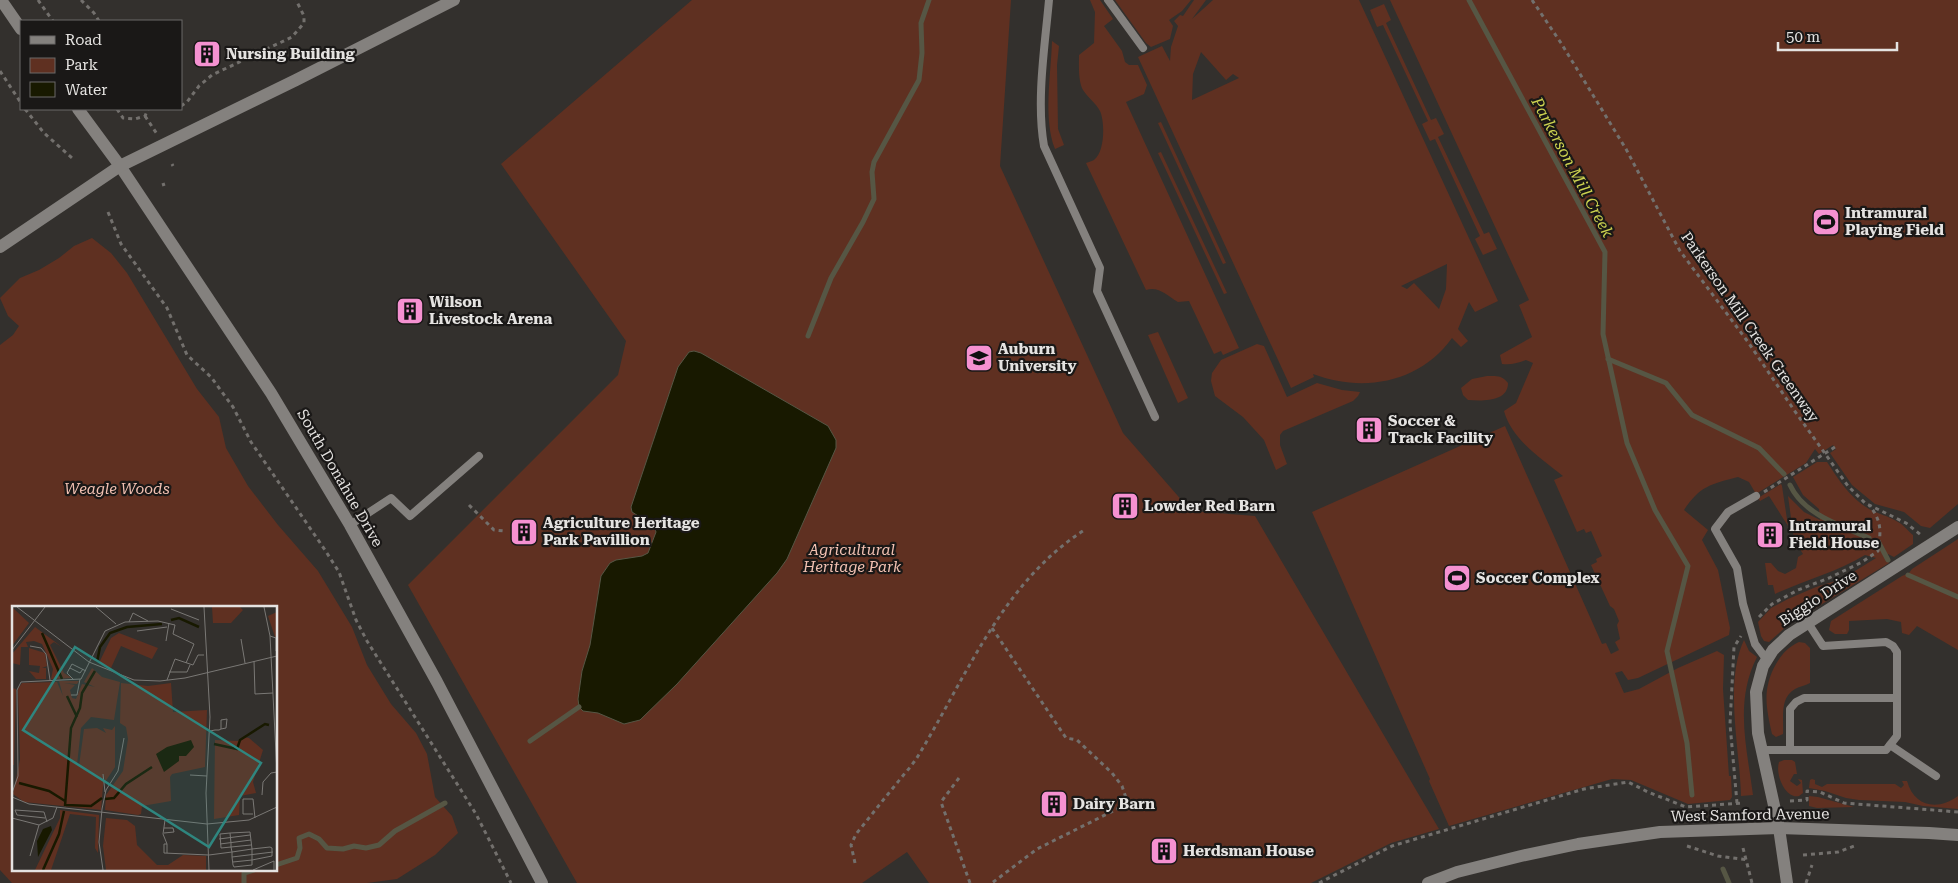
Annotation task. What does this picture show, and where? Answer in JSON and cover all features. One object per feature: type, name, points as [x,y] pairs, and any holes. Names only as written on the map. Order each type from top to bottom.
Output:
[{"type":"street","points":[[1,0],[20,28]]},
{"type":"street","points":[[0,247],[120,166],[454,0]]},
{"type":"street","name":"South Donahue Drive","points":[[79,110],[120,166],[271,393],[350,525],[437,682],[540,882]]},
{"type":"street","name":"Biggio Drive","points":[[1788,883],[1758,733],[1756,692],[1764,666],[1774,650],[1789,635],[1958,527]]},
{"type":"street","name":"West Samford Avenue","points":[[1428,883],[1457,872],[1578,844],[1660,832],[1778,828],[1929,832],[1958,835]]},
{"type":"lane","points":[[1049,0],[1041,130],[1044,146],[1100,268],[1097,291],[1155,417]]},
{"type":"lane","points":[[1108,0],[1143,48]]},
{"type":"lane","points":[[350,525],[391,498],[410,516],[479,456]]},
{"type":"lane","points":[[1756,496],[1728,512],[1715,529],[1737,568],[1743,604],[1755,644],[1767,660]]},
{"type":"lane","points":[[1762,750],[1886,750],[1897,736],[1898,652],[1886,642],[1823,646],[1808,623]]},
{"type":"lane","points":[[1790,750],[1790,709],[1796,702],[1804,698],[1897,698]]},
{"type":"lane","points":[[1890,745],[1936,776]]},
{"type":"path","points":[[38,0],[53,20]]},
{"type":"path","points":[[81,0],[98,20]]},
{"type":"path","points":[[182,105],[187,102],[199,86],[212,75],[292,37],[304,23],[304,16],[296,0]]},
{"type":"path","name":"Parkerson Mill Creek Greenway","points":[[1532,0],[1561,43],[1626,149],[1680,251],[1748,342],[1848,486],[1869,504],[1878,516],[1880,533],[1878,551],[1862,562],[1798,590],[1772,604],[1758,617]]},
{"type":"path","points":[[0,71],[20,101]]},
{"type":"path","points":[[26,110],[44,132],[72,158]]},
{"type":"path","points":[[117,110],[123,118],[135,119],[145,116]]},
{"type":"path","points":[[145,116],[148,110]]},
{"type":"path","points":[[145,116],[158,134]]},
{"type":"path","points":[[108,212],[121,244],[167,308],[187,355],[211,377],[233,407],[251,442],[339,572],[356,620],[367,641],[476,814],[511,883]]},
{"type":"path","points":[[1756,496],[1835,447]]},
{"type":"path","name":"Parkerson Mill Creek Greenway","points":[[1869,504],[1906,523],[1932,544]]},
{"type":"path","points":[[469,505],[494,530],[504,531]]},
{"type":"path","points":[[854,863],[851,845],[856,834],[917,758],[966,670],[992,628],[1028,580],[1064,543],[1086,529]]},
{"type":"path","points":[[992,628],[1066,738],[1077,740],[1112,773],[1122,786],[1126,798],[1119,808],[1037,848],[992,883]]},
{"type":"path","points":[[1737,803],[1730,724],[1734,647],[1741,636]]},
{"type":"path","points":[[959,778],[940,802],[970,883]]},
{"type":"path","points":[[1319,883],[1392,846],[1584,789],[1628,782],[1686,807],[1743,803]]},
{"type":"path","points":[[1790,801],[1806,800],[1808,791],[1820,792],[1844,803],[1958,812]]},
{"type":"path","points":[[1802,855],[1838,852],[1863,843]]},
{"type":"path","points":[[1685,844],[1718,856],[1747,860]]},
{"type":"path","points":[[1743,848],[1752,883]]},
{"type":"path","points":[[1806,883],[1812,865]]},
{"type":"green space","name":"Agricultural Heritage Park","points":[[692,0],[1011,0],[1000,166],[1123,433],[1191,511],[1255,516],[1439,829],[1391,843],[1311,883],[929,883],[907,852],[862,883],[577,883],[408,585],[618,375],[626,341],[501,164]]},
{"type":"green space","points":[[1090,0],[1100,0],[1113,19],[1104,26],[1122,51],[1125,62],[1129,65],[1138,65],[1147,85],[1144,94],[1126,102],[1239,348],[1223,355],[1221,351],[1214,354],[1189,301],[1178,302],[1159,290],[1146,290],[1086,163],[1098,156],[1103,137],[1102,116],[1096,105],[1083,90],[1080,78],[1079,55],[1094,43],[1095,12]]},
{"type":"green space","points":[[1115,0],[1191,0],[1182,11],[1169,20],[1173,26],[1170,39],[1151,47],[1146,43]]},
{"type":"green space","points":[[1194,0],[1206,0],[1192,19],[1213,0],[1359,0],[1498,301],[1475,312],[1469,302],[1458,329],[1468,341],[1461,347],[1452,338],[1439,353],[1424,365],[1407,374],[1389,380],[1371,383],[1351,383],[1313,374],[1314,377],[1291,388],[1138,57],[1162,46],[1170,61],[1171,47],[1178,26],[1174,21],[1180,15],[1183,16]],"holes":[[[1201,52],[1226,80],[1233,74],[1239,78],[1192,100],[1193,74]],[[1447,264],[1446,289],[1439,309],[1414,283],[1407,289],[1401,286]]]},
{"type":"green space","points":[[1390,0],[1958,0],[1958,504],[1930,528],[1921,526],[1904,512],[1875,504],[1852,485],[1830,453],[1836,449],[1833,445],[1819,454],[1815,449],[1806,463],[1756,494],[1749,482],[1738,477],[1707,487],[1695,496],[1684,510],[1708,530],[1702,540],[1718,570],[1730,628],[1729,635],[1638,678],[1628,680],[1622,671],[1615,673],[1624,693],[1639,689],[1678,668],[1717,651],[1724,655],[1723,689],[1729,776],[1731,776],[1732,797],[1730,800],[1688,804],[1631,780],[1612,779],[1449,826],[1312,512],[1505,426],[1602,644],[1606,643],[1611,654],[1619,650],[1615,642],[1620,639],[1617,625],[1619,621],[1591,565],[1602,556],[1591,531],[1586,533],[1584,529],[1577,532],[1554,480],[1563,476],[1520,440],[1504,411],[1516,403],[1533,363],[1526,360],[1502,364],[1500,355],[1532,337],[1519,305],[1529,300]]},
{"type":"green space","points":[[1384,4],[1391,20],[1386,23],[1431,120],[1436,118],[1444,134],[1438,137],[1484,234],[1489,232],[1497,249],[1483,255],[1475,239],[1480,236],[1435,139],[1430,141],[1422,124],[1428,121],[1383,25],[1377,27],[1370,10]]},
{"type":"green space","points":[[1052,41],[1059,46],[1057,65],[1058,129],[1064,145],[1055,149],[1049,124],[1049,82]]},
{"type":"green space","points":[[1161,122],[1226,263],[1223,264],[1158,123]]},
{"type":"green space","points":[[1161,152],[1227,293],[1224,294],[1158,153]]},
{"type":"green space","name":"Weagle Woods","points":[[92,238],[111,253],[127,273],[197,389],[219,417],[226,448],[248,486],[278,525],[318,571],[352,627],[367,665],[391,704],[416,733],[427,754],[435,797],[452,816],[458,833],[435,855],[397,879],[367,883],[12,883],[0,870],[0,345],[13,335],[19,326],[8,316],[0,298],[20,278],[39,270],[74,246]]},
{"type":"green space","points":[[1158,332],[1188,398],[1178,403],[1148,335]]},
{"type":"green space","points":[[1257,344],[1264,346],[1287,397],[1317,383],[1342,390],[1360,392],[1353,401],[1283,431],[1280,435],[1280,445],[1287,464],[1276,470],[1264,440],[1243,417],[1215,396],[1211,381],[1212,373],[1221,360]]},
{"type":"green space","points":[[1499,376],[1506,380],[1508,383],[1504,394],[1494,399],[1481,400],[1468,400],[1463,395],[1461,388],[1472,379]]},
{"type":"green space","points":[[1817,462],[1827,462],[1845,488],[1862,505],[1902,525],[1913,535],[1913,544],[1894,557],[1888,554],[1886,558],[1889,563],[1788,625],[1769,642],[1764,641],[1758,622],[1771,608],[1816,587],[1842,579],[1876,558],[1865,555],[1775,594],[1773,585],[1768,585],[1765,563],[1771,563],[1778,571],[1785,574],[1796,568],[1798,557],[1803,554],[1794,540],[1788,496],[1804,512],[1820,520],[1819,509],[1803,495],[1793,477]]},
{"type":"green space","points":[[1781,484],[1788,526],[1769,496],[1760,501],[1758,498]]},
{"type":"green space","points":[[1958,539],[1958,650],[1917,626],[1909,635],[1902,633],[1901,622],[1887,619],[1849,621],[1847,634],[1835,634],[1829,630],[1831,621],[1909,573],[1912,569]]},
{"type":"green space","points":[[1744,640],[1749,651],[1757,657],[1750,674],[1744,708],[1744,725],[1753,795],[1741,796],[1734,696],[1738,657]]},
{"type":"green space","points":[[1799,642],[1805,643],[1810,648],[1810,683],[1790,693],[1784,703],[1783,734],[1776,737],[1772,734],[1768,715],[1767,690],[1776,664],[1788,649]]},
{"type":"green space","points":[[1784,760],[1795,762],[1797,774],[1794,774],[1790,781],[1797,786],[1801,783],[1798,779],[1802,780],[1803,793],[1799,796],[1789,794],[1782,785],[1778,767],[1779,762]]},
{"type":"green space","points":[[1810,780],[1815,780],[1815,784],[1822,787],[1827,784],[1895,784],[1901,788],[1904,785],[1902,781],[1907,781],[1910,790],[1915,796],[1928,804],[1943,804],[1958,796],[1958,809],[1923,806],[1905,802],[1846,798],[1809,788]]},
{"type":"green space","points":[[1809,796],[1854,807],[1817,808],[1809,806]]},
{"type":"water","points":[[689,352],[701,353],[828,426],[836,440],[836,448],[787,559],[777,573],[677,684],[640,720],[624,724],[598,713],[583,711],[579,707],[578,699],[582,671],[590,645],[601,576],[610,563],[616,560],[642,556],[648,553],[656,532],[654,526],[632,512],[631,507],[678,367]]},
{"type":"waterway","points":[[808,336],[831,278],[874,199],[872,172],[874,162],[919,80],[922,53],[921,23],[929,0]]},
{"type":"waterway","name":"Parkerson Mill Creek","points":[[1469,0],[1605,252],[1603,334],[1627,443],[1655,510],[1688,566],[1667,651],[1687,743],[1692,795]]},
{"type":"waterway","name":"Parkerson Mill Creek","points":[[1608,359],[1666,383],[1692,415],[1759,448],[1784,474]]},
{"type":"waterway","name":"Parkerson Mill Creek","points":[[1790,485],[1796,495],[1814,512],[1869,538]]},
{"type":"waterway","name":"Parkerson Mill Creek","points":[[1879,543],[1888,560]]},
{"type":"waterway","name":"Parkerson Mill Creek","points":[[1908,575],[1958,597]]},
{"type":"waterway","points":[[530,741],[579,707]]},
{"type":"waterway","points":[[278,864],[297,858],[300,848],[299,838],[309,834],[319,839],[327,848],[343,849],[354,846],[366,848],[379,845],[395,831],[445,803]]},
{"type":"waterway","name":"Parkerson Mill Creek","points":[[1723,869],[1729,883]]},
{"type":"waterway","points":[[244,883],[244,873],[254,870]]},
{"type":"place","name":"Nursing Building","points":[[207,54]]},
{"type":"place","name":"Intramural Playing Field","points":[[1826,222]]},
{"type":"place","name":"Wilson Livestock Arena","points":[[410,311]]},
{"type":"place","name":"Auburn University","points":[[979,358]]},
{"type":"place","name":"Soccer & Track Facility","points":[[1369,430]]},
{"type":"place","name":"Lowder Red Barn","points":[[1125,506]]},
{"type":"place","name":"Agriculture Heritage Park Pavillion","points":[[524,532]]},
{"type":"place","name":"Intramural Field House","points":[[1770,535]]},
{"type":"place","name":"Soccer Complex","points":[[1457,578]]},
{"type":"place","name":"Dairy Barn","points":[[1054,804]]},
{"type":"place","name":"Herdsman House","points":[[1164,851]]}]
